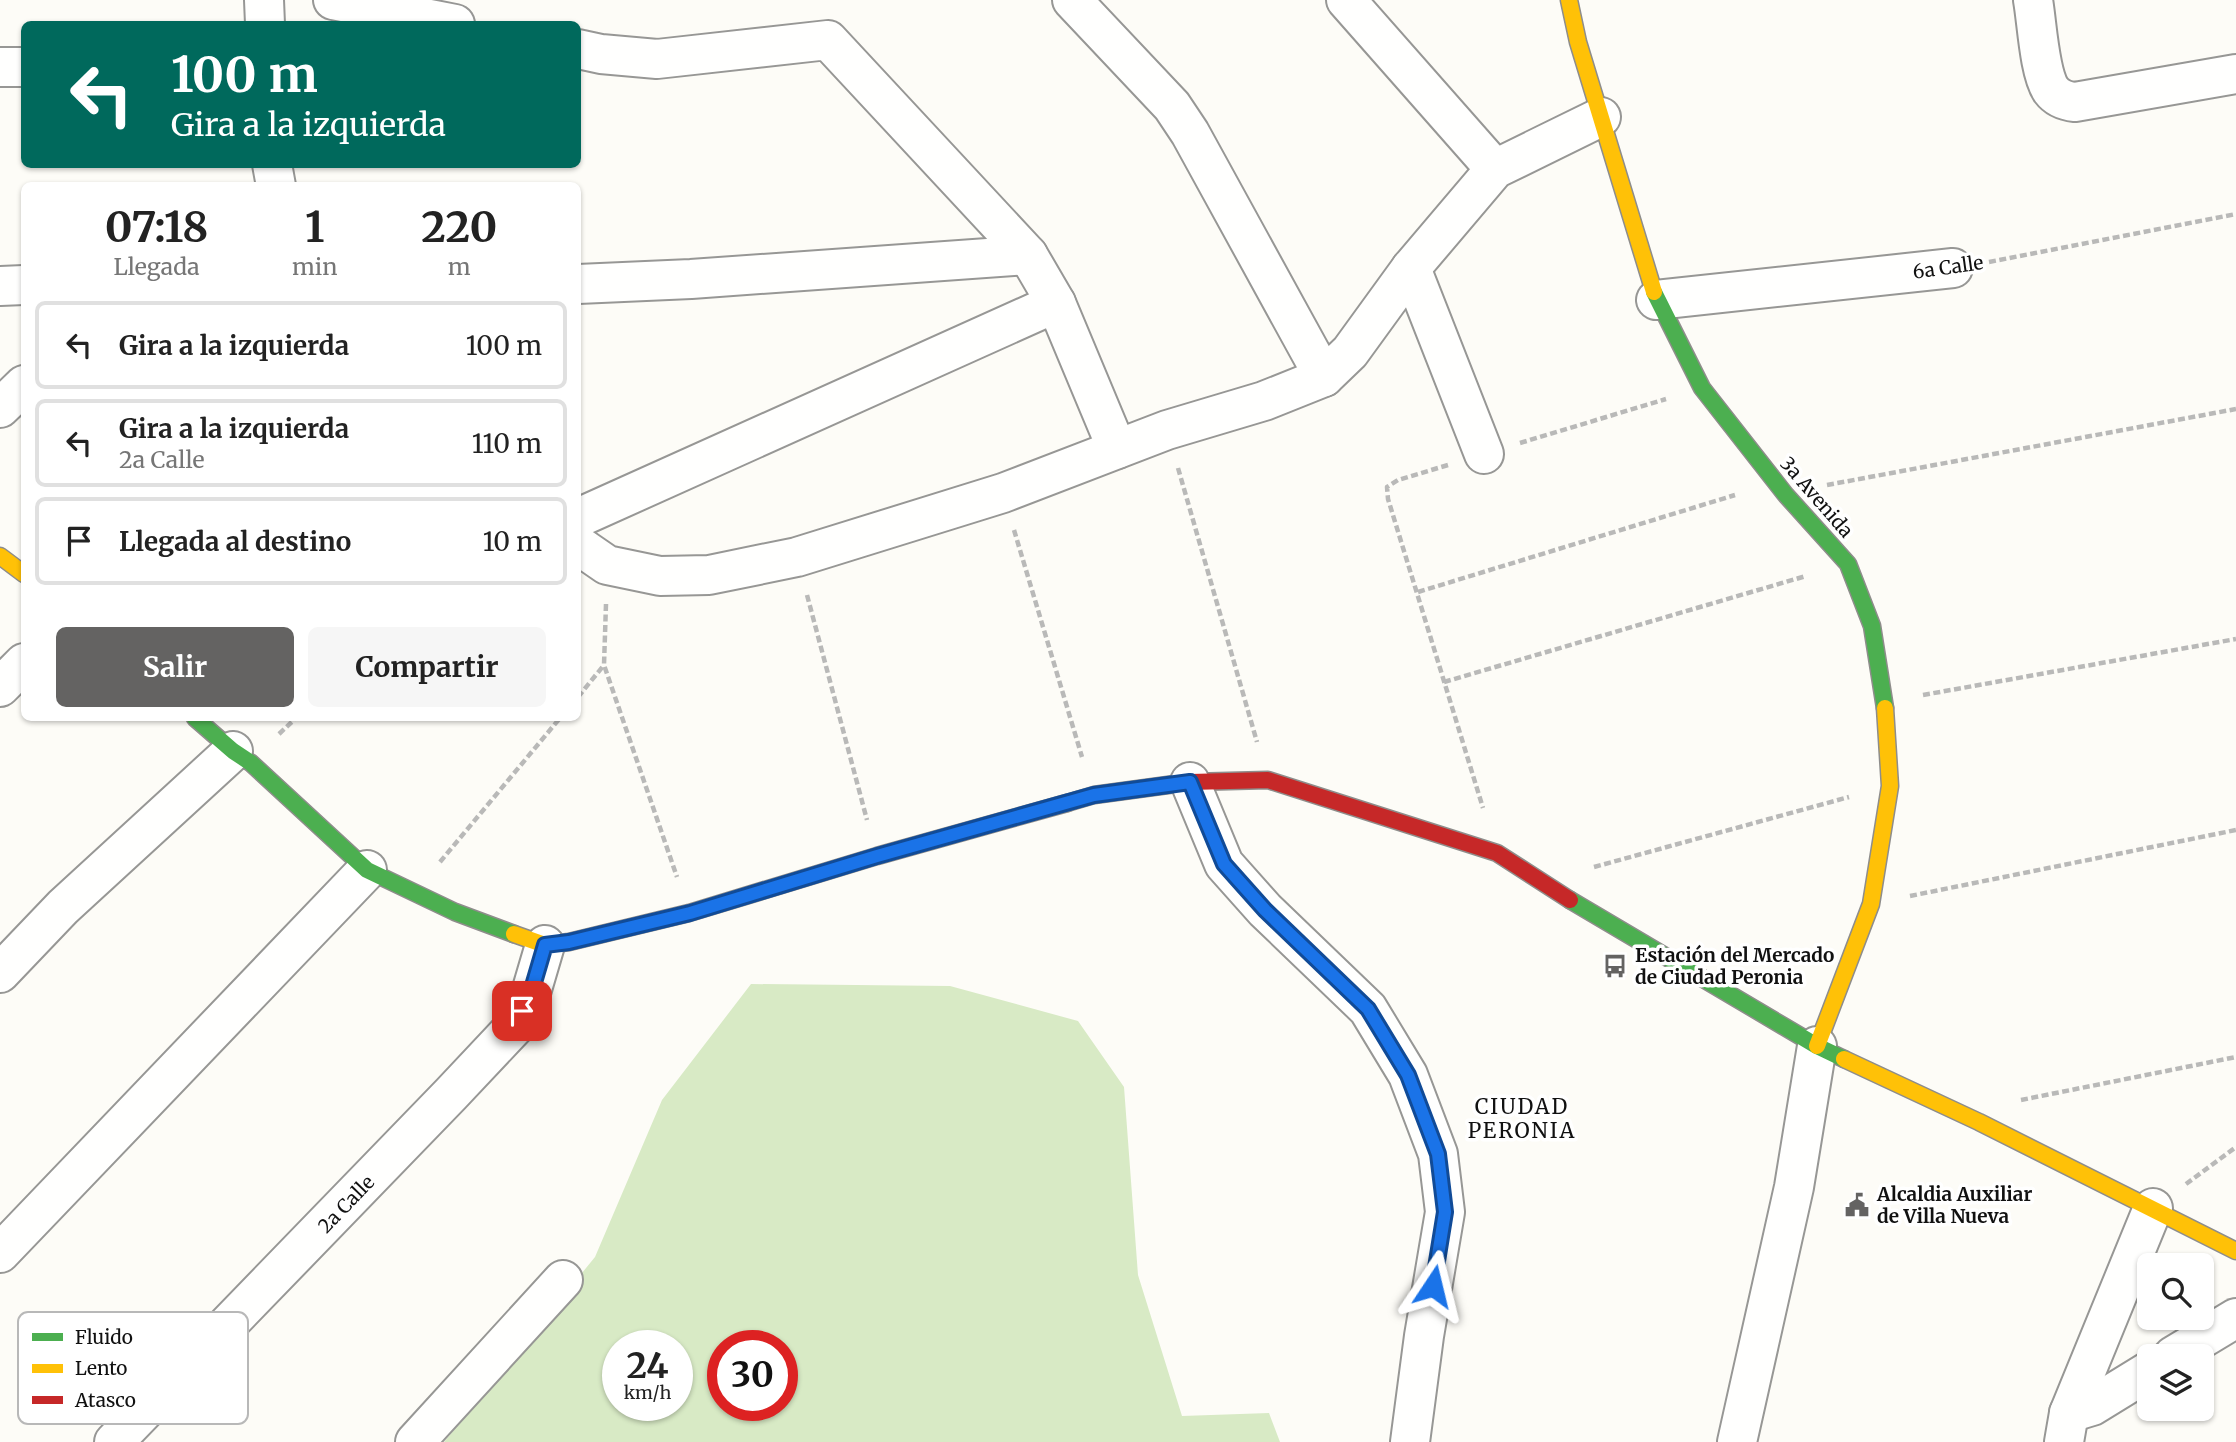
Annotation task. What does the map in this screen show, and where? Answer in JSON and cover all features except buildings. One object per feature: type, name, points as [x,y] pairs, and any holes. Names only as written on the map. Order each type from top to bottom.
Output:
[{"type":"main road","name":"3a Avenida","points":[[1570,0],[1578,42],[1656,300],[1702,388],[1781,488],[1847,564],[1872,626],[1885,702],[1890,786],[1871,904],[1817,1046]]},
{"type":"main road","points":[[0,556],[21,572]]},
{"type":"main road","points":[[198,721],[251,763],[367,870],[455,912],[545,945],[569,942],[690,913],[877,856],[1094,795],[1190,782],[1268,780],[1497,852],[1817,1046],[1979,1122],[2236,1251]]},
{"type":"street","points":[[264,0],[265,21]]},
{"type":"street","points":[[334,0],[439,21]]},
{"type":"street","points":[[1072,0],[1172,106],[1324,377]]},
{"type":"street","points":[[1346,0],[1495,169]]},
{"type":"street","points":[[2034,0],[2045,77],[2052,92],[2065,101],[2075,102],[2236,74]]},
{"type":"street","points":[[581,50],[657,59],[828,40],[1028,255],[1056,303],[1117,449]]},
{"type":"street","points":[[0,67],[21,67]]},
{"type":"street","points":[[592,555],[660,576],[709,575],[797,557],[1003,493],[1167,430],[1265,401],[1324,377],[1350,352],[1411,268],[1495,169],[1601,117]]},
{"type":"street","points":[[581,284],[691,279],[1028,255]]},
{"type":"street","points":[[1411,268],[1484,454]]},
{"type":"street","name":"6a Calle","points":[[1656,300],[1954,268]]},
{"type":"street","points":[[0,286],[21,285]]},
{"type":"street","points":[[581,517],[1056,303]]},
{"type":"street","points":[[0,408],[21,389]]},
{"type":"street","points":[[0,687],[21,666]]},
{"type":"street","points":[[0,973],[63,907],[233,751]]},
{"type":"street","points":[[1190,782],[1224,864],[1265,910],[1368,1009],[1408,1075],[1438,1154],[1445,1212],[1424,1336],[1410,1442]]},
{"type":"street","points":[[0,1253],[367,870]]},
{"type":"street","name":"2a Calle","points":[[244,1312],[515,1026],[530,996],[545,945]]},
{"type":"street","points":[[1737,1442],[1794,1187],[1817,1046]]},
{"type":"street","points":[[2065,1435],[2153,1208]]},
{"type":"street","points":[[415,1442],[563,1280]]},
{"type":"street","points":[[2193,1344],[2236,1318]]},
{"type":"street","points":[[2065,1435],[2092,1406],[2137,1378]]},
{"type":"street","name":"2a Calle","points":[[123,1439],[137,1424]]},
{"type":"path","name":"6a Calle","points":[[1954,268],[2236,214]]},
{"type":"path","points":[[1497,852],[1388,499],[1387,487],[1398,480],[1702,388]]},
{"type":"path","points":[[1418,592],[1781,488],[2236,409]]},
{"type":"path","points":[[1167,430],[1268,780]]},
{"type":"path","points":[[1003,493],[1094,795]]},
{"type":"path","points":[[592,555],[604,665],[690,913]]},
{"type":"path","points":[[797,557],[877,856]]},
{"type":"path","points":[[1444,682],[1847,564]]},
{"type":"path","points":[[1885,702],[2236,639]]},
{"type":"path","points":[[581,693],[604,665]]},
{"type":"path","points":[[455,844],[558,721]]},
{"type":"path","points":[[1541,881],[1890,786]]},
{"type":"path","points":[[1871,904],[2236,830]]},
{"type":"path","points":[[1979,1122],[2025,1097],[2236,1057]]},
{"type":"path","points":[[2153,1208],[2236,1147]]},
{"type":"green space","points":[[751,984],[950,986],[1078,1021],[1124,1087],[1138,1275],[1182,1416],[1269,1413],[1280,1442],[444,1442],[595,1257],[662,1100]]},
{"type":"traffic: fast","points":[[1654,292],[1702,388],[1785,494],[1848,564],[1872,626],[1885,708]]},
{"type":"traffic: fast","points":[[198,721],[251,763],[367,870],[455,912],[514,934]]},
{"type":"traffic: fast","points":[[1570,900],[1817,1046],[1844,1059]]},
{"type":"traffic: slow","points":[[1569,0],[1578,42],[1654,292]]},
{"type":"traffic: slow","points":[[0,556],[21,572]]},
{"type":"traffic: slow","points":[[1817,1046],[1871,904],[1890,786],[1885,708]]},
{"type":"traffic: slow","points":[[514,934],[545,945],[569,942],[689,913],[877,856],[1067,803]]},
{"type":"traffic: slow","points":[[1844,1059],[1979,1122],[2236,1251]]},
{"type":"traffic: jam","points":[[1067,803],[1094,795],[1190,782],[1268,780],[1497,853],[1570,900]]},
{"type":"place","name":"Estación del Mercado de Ciudad Peronia","points":[[1615,966]]},
{"type":"place","name":"Alcaldia Auxiliar de Villa Nueva","points":[[1857,1205]]},
{"type":"district","name":"CIUDAD PERONIA","points":[[1522,1118]]},
{"type":"route","points":[[522,1011],[530,996],[545,945],[569,942],[690,913],[877,856],[1094,795],[1190,782],[1224,864],[1265,910],[1368,1009],[1408,1075],[1438,1154],[1445,1212],[1433,1286]]}]
